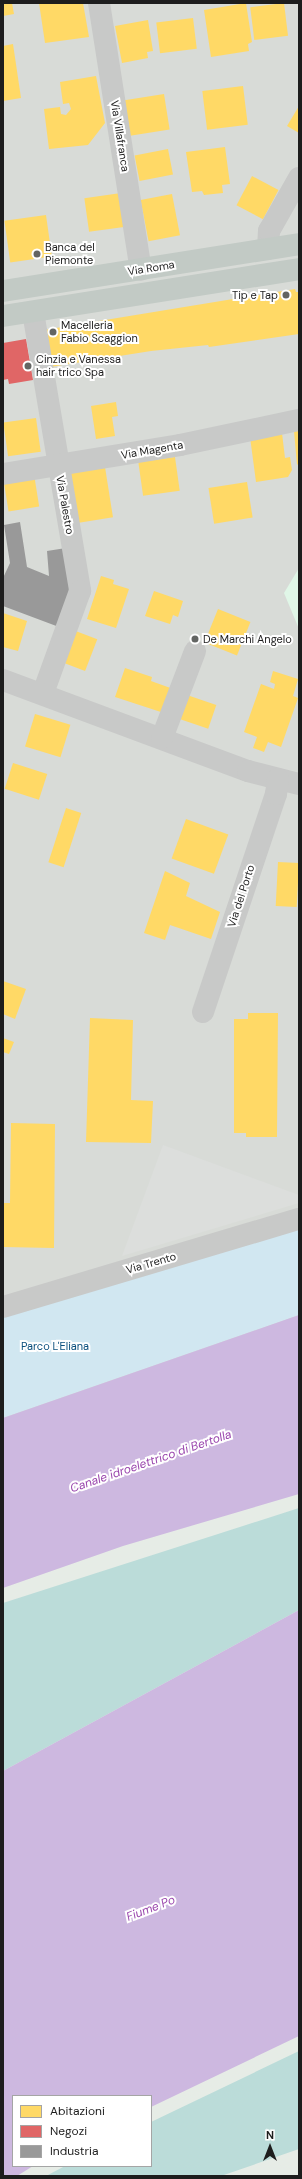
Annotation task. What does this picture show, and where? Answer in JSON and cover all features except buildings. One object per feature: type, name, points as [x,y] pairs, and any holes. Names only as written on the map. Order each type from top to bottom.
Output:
[{"type":"main road","name":"Via Roma","points":[[3,291],[299,244]]},
{"type":"main road","points":[[3,316],[299,270]]},
{"type":"street","name":"Via Villafranca","points":[[99,3],[141,270]]},
{"type":"street","points":[[268,249],[269,231],[299,178]]},
{"type":"street","name":"Via Palestro","points":[[33,312],[80,591],[43,693]]},
{"type":"street","name":"Via Magenta","points":[[3,474],[180,445],[299,420]]},
{"type":"street","points":[[162,738],[195,652]]},
{"type":"street","name":"Via del Porto","points":[[3,680],[43,693],[290,785]]},
{"type":"street","name":"Via del Porto","points":[[203,1012],[276,794],[290,785]]},
{"type":"street","name":"Via Trento","points":[[3,1307],[299,1219]]},
{"type":"shaded area","points":[[3,3],[299,3],[299,1418],[3,1418]]},
{"type":"shaded area","points":[[299,568],[299,629],[284,593]]},
{"type":"shaded area","points":[[163,1145],[299,1195],[299,1203],[122,1256]]},
{"type":"shaded area","points":[[299,1508],[299,1610],[3,1771],[3,1603]]},
{"type":"shaded area","points":[[299,2051],[299,2149],[221,2176],[46,2176],[63,2167],[152,2167],[152,2122]]},
{"type":"green space","name":"Parco L'Eliana","points":[[299,1226],[299,1315],[3,1418],[3,1308]]},
{"type":"water","name":"Canale idroelettrico di Bertolla","points":[[299,1315],[299,1494],[123,1546],[3,1588],[3,1418]]},
{"type":"water","name":"Fiume Po","points":[[299,1610],[299,2036],[152,2107],[152,2095],[12,2095],[12,2167],[31,2167],[17,2176],[3,2176],[3,1771]]},
{"type":"place","name":"Banca del Piemonte","points":[[37,254]]},
{"type":"place","name":"Tip e Tap","points":[[286,295]]},
{"type":"place","name":"Macelleria Fabio Scaggion","points":[[53,332]]},
{"type":"place","name":"Cinzia e Vanessa hair trico Spa","points":[[28,366]]},
{"type":"place","name":"De Marchi Angelo","points":[[195,639]]}]
